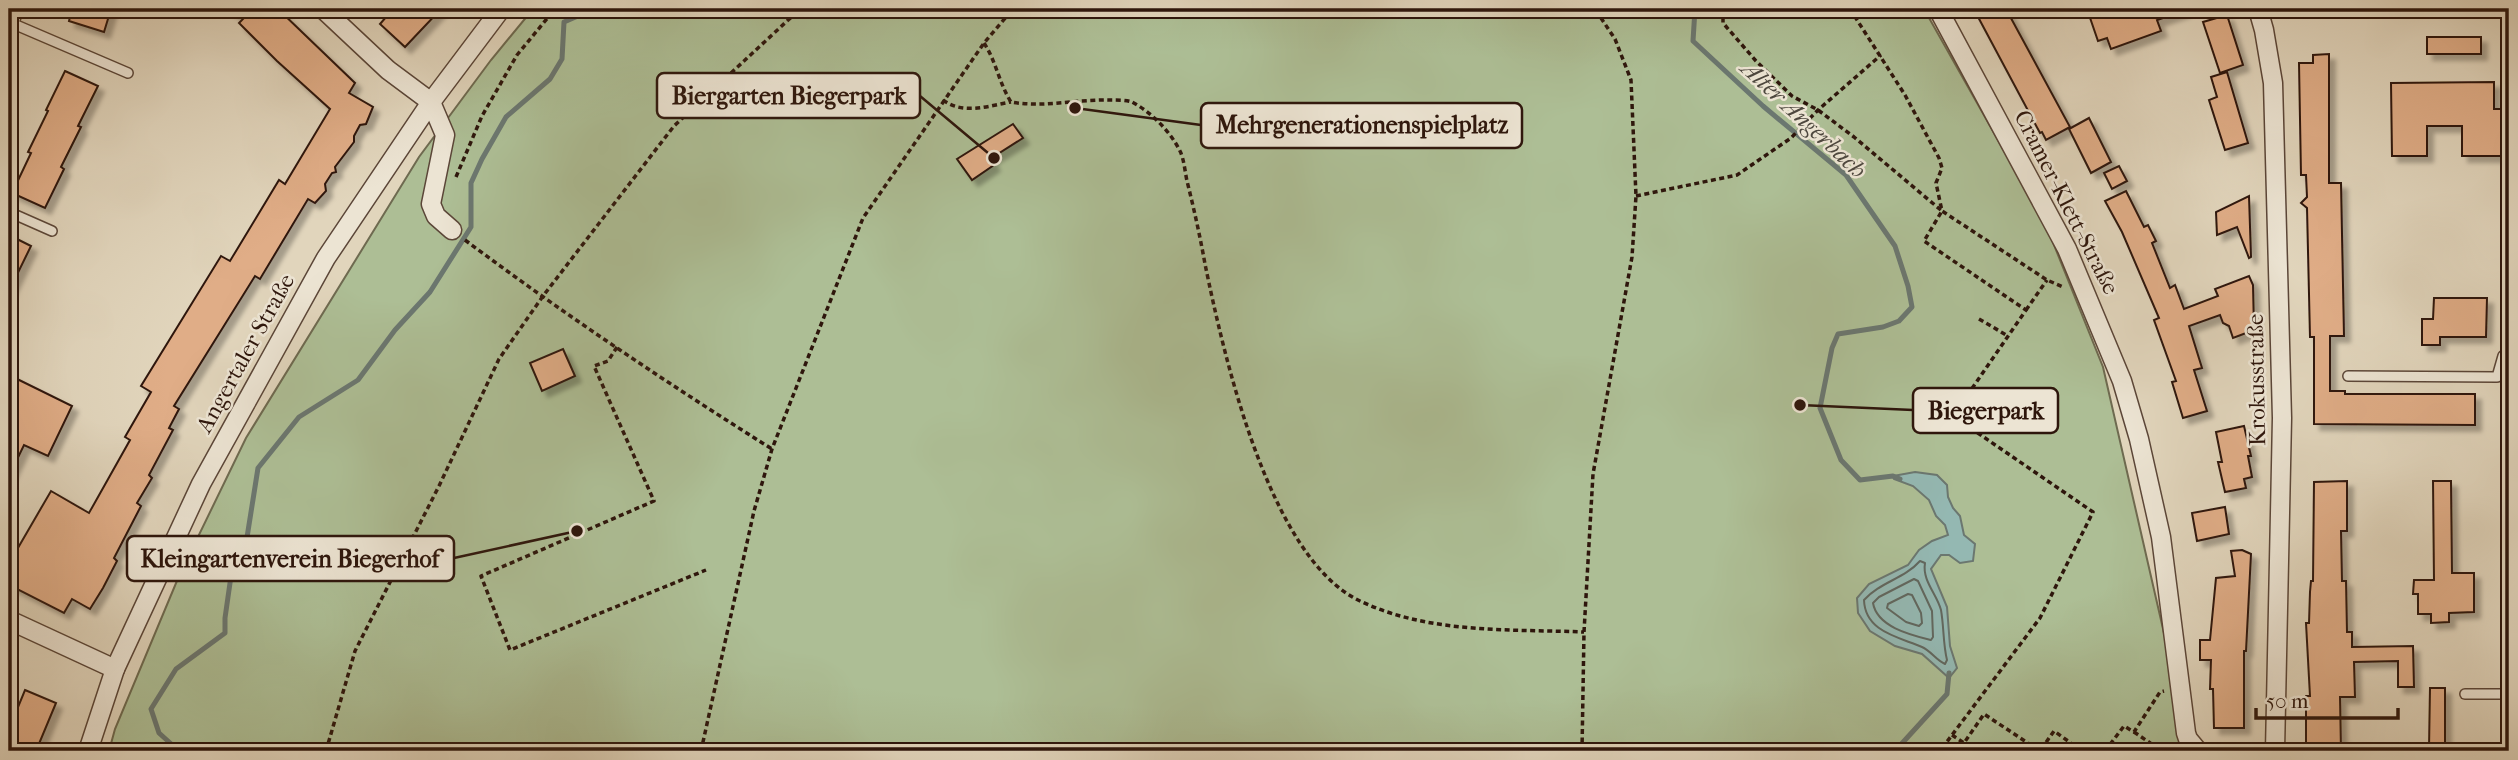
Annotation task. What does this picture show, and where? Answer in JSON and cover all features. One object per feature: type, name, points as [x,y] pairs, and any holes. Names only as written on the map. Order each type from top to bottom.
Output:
[{"type":"street","points":[[9,22],[14,9]]},
{"type":"street","points":[[323,9],[388,70],[431,102],[445,135],[431,204],[436,216],[452,230]]},
{"type":"street","name":"Angertaler Straße","points":[[88,751],[115,669],[201,484],[319,270],[431,102],[500,9]]},
{"type":"street","name":"Cramer-Klett-Straße","points":[[1938,9],[2067,249],[2122,381],[2139,439],[2161,537],[2186,733],[2188,740],[2198,751]]},
{"type":"street","name":"Krokusstraße","points":[[2258,9],[2273,83],[2282,418],[2272,750]]},
{"type":"street","points":[[9,620],[115,669]]},
{"type":"lane","points":[[9,22],[128,73]]},
{"type":"lane","points":[[9,212],[52,231]]},
{"type":"lane","points":[[2348,376],[2497,377],[2504,356],[2509,356]]},
{"type":"lane","points":[[2465,694],[2509,694]]},
{"type":"path","points":[[454,181],[482,116],[517,55],[555,9]]},
{"type":"path","points":[[326,751],[355,651],[439,486],[499,359],[543,296],[674,126],[800,9]]},
{"type":"path","points":[[701,751],[754,510],[772,449],[863,218],[943,100],[984,43],[1013,9]]},
{"type":"path","points":[[1582,751],[1584,632],[1593,474],[1632,257],[1636,196],[1631,80],[1615,39],[1595,9]]},
{"type":"path","points":[[1723,9],[1723,23],[1756,61],[1792,96],[1818,110],[1942,211],[2047,280],[1953,416],[2092,512],[2040,618],[1943,750]]},
{"type":"path","points":[[1850,9],[1881,55],[1939,158],[1941,168],[1937,183],[1942,211],[1924,241],[2026,310]]},
{"type":"path","points":[[984,43],[992,55],[1004,91],[1011,102]]},
{"type":"path","points":[[1636,196],[1737,175],[1791,138],[1818,110],[1881,55]]},
{"type":"path","points":[[943,100],[953,107],[971,109],[1011,102],[1026,105],[1086,99],[1130,101],[1156,119],[1180,151],[1215,312],[1250,437],[1279,505],[1307,554],[1331,584],[1360,601],[1407,618],[1465,628],[1584,632]]},
{"type":"path","points":[[475,248],[682,393],[772,449]]},
{"type":"path","points":[[1979,319],[2008,336]]},
{"type":"path","points":[[617,347],[608,360],[594,366],[654,501],[481,576],[510,650],[706,570]]},
{"type":"path","points":[[2134,732],[2161,692],[2179,685]]},
{"type":"path","points":[[1952,735],[1964,743],[1984,714],[2040,751],[2054,730],[2082,751]]},
{"type":"path","points":[[2105,751],[2124,726],[2162,751]]},
{"type":"green space","points":[[533,9],[1924,9],[2046,225],[2103,367],[2191,751],[109,751],[115,729],[179,576],[246,438],[419,157],[491,60]]},
{"type":"water","points":[[1915,472],[1937,475],[1947,485],[1948,497],[1960,516],[1964,535],[1975,544],[1973,561],[1960,563],[1949,555],[1941,555],[1931,569],[1947,607],[1950,646],[1957,668],[1949,678],[1922,654],[1895,646],[1870,631],[1858,613],[1857,598],[1869,584],[1908,565],[1919,550],[1948,535],[1945,525],[1936,516],[1929,500],[1913,486],[1894,479],[1893,476]]},
{"type":"building","points":[[72,9],[111,9],[104,32],[69,21]]},
{"type":"building","points":[[228,9],[278,9],[355,83],[349,93],[373,107],[366,124],[360,125],[354,142],[335,167],[336,172],[332,173],[325,184],[326,191],[315,203],[308,199],[260,279],[255,276],[174,406],[179,409],[169,428],[173,430],[149,475],[152,478],[137,503],[141,506],[114,558],[117,561],[103,588],[90,609],[72,599],[64,613],[9,585],[9,549],[15,553],[51,491],[89,513],[130,440],[125,437],[151,392],[141,386],[221,256],[230,261],[279,180],[285,184],[330,109],[239,23],[243,19]]},
{"type":"building","points":[[393,9],[441,9],[405,47],[380,24]]},
{"type":"building","points":[[1978,9],[2006,9],[2070,127],[2046,140],[2042,132],[2040,133],[1977,15],[1980,13]]},
{"type":"building","points":[[2087,9],[2184,11],[2157,20],[2161,31],[2111,49],[2107,38],[2098,41]]},
{"type":"building","points":[[2227,15],[2243,65],[2220,73],[2203,22]]},
{"type":"building","points":[[2427,37],[2481,37],[2481,54],[2427,54]]},
{"type":"building","points":[[2329,54],[2329,183],[2341,183],[2344,336],[2330,336],[2330,391],[2345,391],[2345,394],[2475,394],[2475,425],[2314,424],[2314,337],[2310,337],[2307,208],[2301,203],[2307,197],[2306,175],[2301,175],[2299,63],[2313,63],[2313,55]]},
{"type":"building","points":[[65,71],[98,86],[78,126],[81,127],[45,208],[12,193]]},
{"type":"building","points":[[2227,72],[2248,143],[2225,150],[2209,100],[2217,97],[2211,77]]},
{"type":"building","points":[[2494,82],[2494,109],[2509,109],[2509,156],[2462,156],[2462,126],[2427,126],[2427,156],[2392,156],[2391,83]]},
{"type":"building","points":[[2089,118],[2111,162],[2091,173],[2069,129]]},
{"type":"building","points":[[1013,124],[1023,138],[990,159],[994,165],[972,180],[957,159]]},
{"type":"building","points":[[2119,166],[2127,181],[2112,189],[2104,173]]},
{"type":"building","points":[[2126,191],[2144,227],[2148,225],[2156,241],[2152,243],[2170,288],[2175,285],[2184,309],[2218,296],[2215,289],[2249,276],[2253,285],[2254,330],[2233,338],[2229,326],[2223,323],[2220,315],[2189,326],[2202,368],[2194,370],[2207,411],[2183,418],[2172,382],[2176,381],[2154,320],[2159,318],[2122,232],[2105,201]]},
{"type":"building","points":[[2249,196],[2249,258],[2237,227],[2217,235],[2216,212]]},
{"type":"building","points":[[9,235],[31,246],[9,291]]},
{"type":"building","points":[[2434,298],[2487,298],[2486,337],[2440,337],[2440,345],[2422,345],[2422,319],[2433,319]]},
{"type":"building","points":[[563,349],[575,376],[542,391],[530,363]]},
{"type":"building","points":[[9,375],[72,406],[48,456],[24,445],[9,476]]},
{"type":"building","points":[[2244,426],[2251,456],[2248,456],[2252,477],[2244,479],[2246,488],[2225,492],[2218,462],[2222,462],[2216,432]]},
{"type":"building","points":[[2347,481],[2347,531],[2341,531],[2347,632],[2352,632],[2352,647],[2413,646],[2414,687],[2398,687],[2398,661],[2354,662],[2355,697],[2340,697],[2341,751],[2306,751],[2306,696],[2310,696],[2306,623],[2309,623],[2313,581],[2314,482]]},
{"type":"building","points":[[2433,481],[2451,481],[2452,573],[2474,573],[2474,612],[2449,613],[2449,622],[2431,623],[2431,614],[2418,614],[2418,594],[2413,594],[2414,580],[2434,580]]},
{"type":"building","points":[[2225,507],[2229,534],[2197,541],[2192,513]]},
{"type":"building","points":[[2242,550],[2251,554],[2244,651],[2244,728],[2214,728],[2213,689],[2210,689],[2211,660],[2200,660],[2200,640],[2210,640],[2216,578],[2235,576],[2231,551]]},
{"type":"building","points":[[2430,688],[2445,688],[2445,749],[2429,749]]},
{"type":"building","points":[[25,690],[56,703],[36,751],[9,751],[9,729]]},
{"type":"waterway","name":"Alter Angerbach","points":[[179,751],[159,733],[151,709],[176,669],[225,633],[232,569],[245,550],[258,468],[299,417],[358,380],[395,330],[430,292],[471,227],[471,183],[506,117],[550,79],[562,59],[564,22],[594,9]]},
{"type":"waterway","name":"Alter Angerbach","points":[[1695,9],[1693,41],[1763,106],[1846,175],[1895,246],[1912,307],[1899,321],[1883,327],[1838,334],[1832,348],[1820,408],[1841,460],[1860,480],[1893,476],[1900,479]]},
{"type":"waterway","name":"Alter Angerbach","points":[[1895,751],[1947,694],[1949,673]]},
{"type":"place","name":"Mehrgenerationenspielplatz","points":[[1075,108]]},
{"type":"place","name":"Biergarten Biegerpark","points":[[994,158]]},
{"type":"place","name":"Biegerpark","points":[[1800,405]]},
{"type":"place","name":"Kleingartenverein Biegerhof","points":[[577,531]]}]
